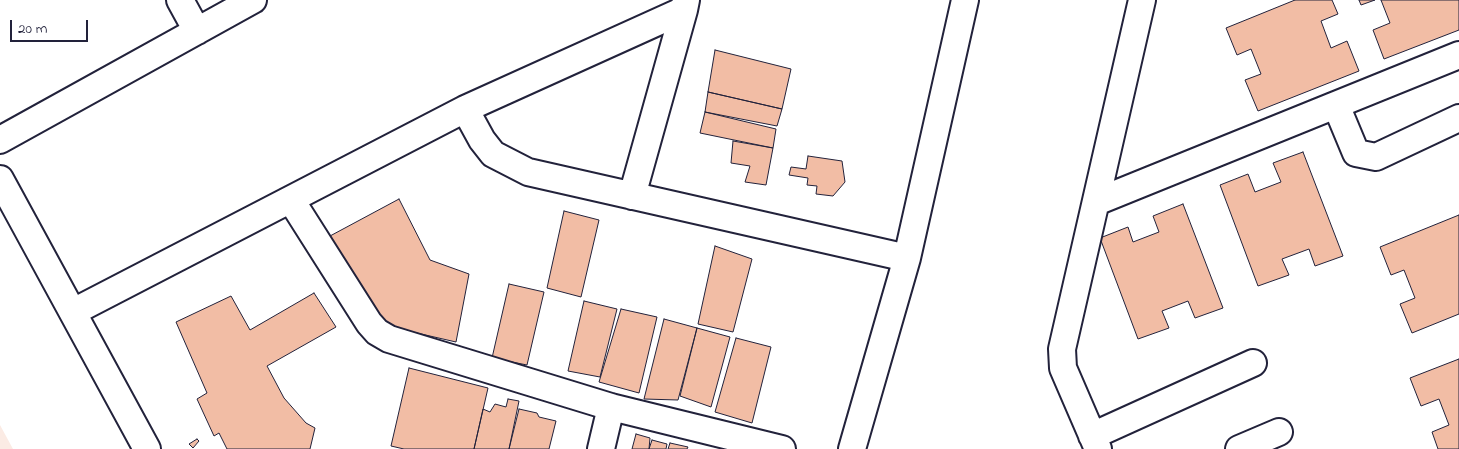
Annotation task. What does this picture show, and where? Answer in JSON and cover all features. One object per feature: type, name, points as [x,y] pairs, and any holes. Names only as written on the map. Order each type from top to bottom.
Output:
[{"type":"street","points":[[180,0],[196,31]]},
{"type":"street","points":[[0,140],[253,0]]},
{"type":"street","points":[[852,449],[906,258],[965,0]]},
{"type":"street","points":[[1142,0],[1062,349],[1063,368],[1095,442],[1253,363]]},
{"type":"street","points":[[632,196],[685,5]]},
{"type":"street","points":[[73,312],[465,109],[685,5]]},
{"type":"street","points":[[1096,202],[1459,56]]},
{"type":"street","points":[[1336,105],[1356,153],[1376,157],[1459,118]]},
{"type":"street","points":[[465,109],[482,140],[493,154],[528,172],[906,258]]},
{"type":"street","points":[[0,179],[147,449]]},
{"type":"street","points":[[291,200],[369,323],[377,332],[389,339],[611,407],[782,449]]},
{"type":"street","points":[[601,449],[611,407]]},
{"type":"street","points":[[1239,449],[1279,432]]},
{"type":"shaded area","points":[[0,425],[13,449],[0,449]]},
{"type":"building","points":[[1295,0],[1332,0],[1338,14],[1321,21],[1331,48],[1347,41],[1359,71],[1258,111],[1245,80],[1261,74],[1251,49],[1237,55],[1226,28]]},
{"type":"building","points":[[1359,0],[1375,0],[1361,5]]},
{"type":"building","points":[[1381,0],[1459,0],[1459,30],[1384,59],[1373,30],[1390,23]]},
{"type":"building","points":[[715,50],[791,69],[782,109],[708,92]]},
{"type":"building","points":[[708,92],[782,109],[777,126],[705,112]]},
{"type":"building","points":[[705,112],[776,129],[773,148],[700,133]]},
{"type":"building","points":[[733,141],[773,148],[766,185],[745,182],[750,166],[731,163]]},
{"type":"building","points":[[1303,152],[1343,256],[1315,266],[1309,249],[1282,259],[1289,275],[1258,286],[1220,185],[1248,174],[1255,192],[1281,182],[1273,163]]},
{"type":"building","points":[[808,156],[842,161],[845,182],[833,196],[816,194],[817,186],[807,185],[808,178],[789,175],[791,167],[806,169]]},
{"type":"building","points":[[399,199],[430,260],[469,274],[456,342],[382,325],[330,236]]},
{"type":"building","points":[[1183,204],[1223,308],[1195,318],[1188,301],[1162,311],[1169,328],[1138,339],[1100,238],[1128,227],[1133,242],[1159,232],[1153,216]]},
{"type":"building","points":[[564,211],[599,220],[581,297],[547,288]]},
{"type":"building","points":[[1459,215],[1459,314],[1412,333],[1400,304],[1415,298],[1404,270],[1391,275],[1380,247]]},
{"type":"building","points":[[715,246],[752,259],[733,332],[698,324]]},
{"type":"building","points":[[509,284],[544,292],[527,365],[492,358]]},
{"type":"building","points":[[314,293],[336,327],[267,366],[284,398],[306,423],[315,428],[310,449],[227,449],[219,433],[214,436],[197,399],[207,393],[176,322],[231,296],[250,330]]},
{"type":"building","points":[[584,301],[617,309],[600,377],[568,371]]},
{"type":"building","points":[[621,309],[657,317],[639,393],[599,382]]},
{"type":"building","points":[[664,319],[697,328],[678,400],[644,399]]},
{"type":"building","points":[[697,328],[730,337],[711,407],[680,396]]},
{"type":"building","points":[[736,338],[771,347],[752,423],[715,412]]},
{"type":"building","points":[[1459,359],[1459,449],[1438,449],[1432,432],[1449,425],[1439,399],[1421,406],[1410,378]]},
{"type":"building","points":[[409,368],[488,388],[474,449],[404,449],[391,446]]},
{"type":"building","points":[[508,399],[519,401],[509,449],[474,449],[483,409],[490,412],[495,404],[506,407]]},
{"type":"building","points":[[519,409],[537,413],[539,417],[556,421],[549,449],[509,449]]},
{"type":"building","points":[[636,434],[650,438],[649,449],[632,449]]},
{"type":"building","points":[[197,439],[199,441],[193,448],[189,444]]},
{"type":"building","points":[[652,440],[667,444],[666,449],[649,449]]},
{"type":"building","points":[[670,443],[688,447],[687,449],[668,449]]}]
